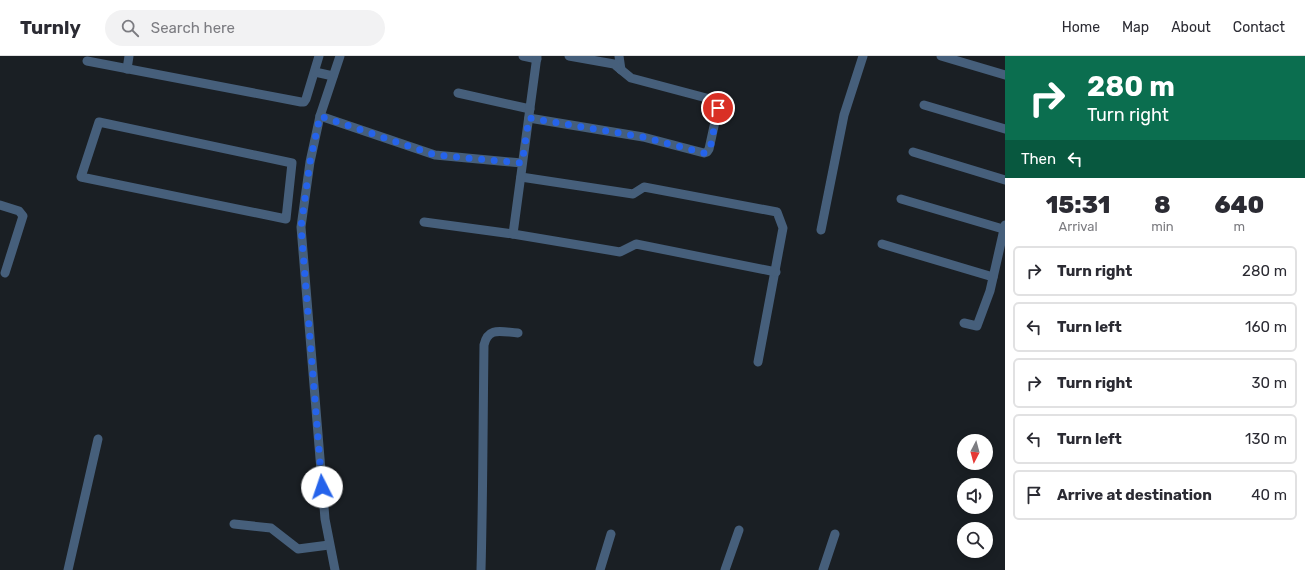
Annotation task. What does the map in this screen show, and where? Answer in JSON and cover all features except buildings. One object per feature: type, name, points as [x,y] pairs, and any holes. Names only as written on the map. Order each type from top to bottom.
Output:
[{"type":"street","points":[[127,68],[129,56]]},
{"type":"street","points":[[87,61],[301,102],[306,99],[319,56]]},
{"type":"street","points":[[335,570],[325,519],[301,227],[310,162],[320,116],[340,56]]},
{"type":"street","points":[[512,234],[537,58],[523,56]]},
{"type":"street","points":[[458,93],[530,113],[643,137],[704,153],[710,149],[718,108],[718,103],[714,100],[631,78],[614,64],[570,56]]},
{"type":"street","points":[[619,56],[620,70]]},
{"type":"street","points":[[822,230],[844,115],[863,56]]},
{"type":"street","points":[[941,56],[1005,75]]},
{"type":"street","points":[[314,72],[333,76]]},
{"type":"street","points":[[924,105],[1005,129]]},
{"type":"street","points":[[320,116],[435,155],[522,163]]},
{"type":"street","points":[[99,122],[292,163],[289,190],[286,219],[81,177],[99,122]]},
{"type":"street","points":[[912,152],[1005,180]]},
{"type":"street","points":[[521,177],[633,194],[644,187],[777,212],[783,228],[758,362]]},
{"type":"street","points":[[289,190],[305,192]]},
{"type":"street","points":[[901,199],[1004,227],[1003,242],[990,290],[977,326],[964,323]]},
{"type":"street","points":[[0,206],[19,211],[23,216],[5,273]]},
{"type":"street","points":[[424,222],[512,234],[620,252],[636,244],[776,272]]},
{"type":"street","points":[[882,244],[993,277]]},
{"type":"street","points":[[481,570],[484,448],[484,344],[488,334],[492,332],[518,333]]},
{"type":"street","points":[[68,570],[98,439]]},
{"type":"street","points":[[234,524],[271,528],[298,549],[329,545]]},
{"type":"street","points":[[725,570],[739,530]]},
{"type":"street","points":[[600,570],[611,534]]},
{"type":"street","points":[[823,570],[834,534]]},
{"type":"route","points":[[322,487],[301,227],[310,162],[320,116],[435,155],[522,163],[529,118],[643,137],[704,153],[710,149],[718,108]]}]
